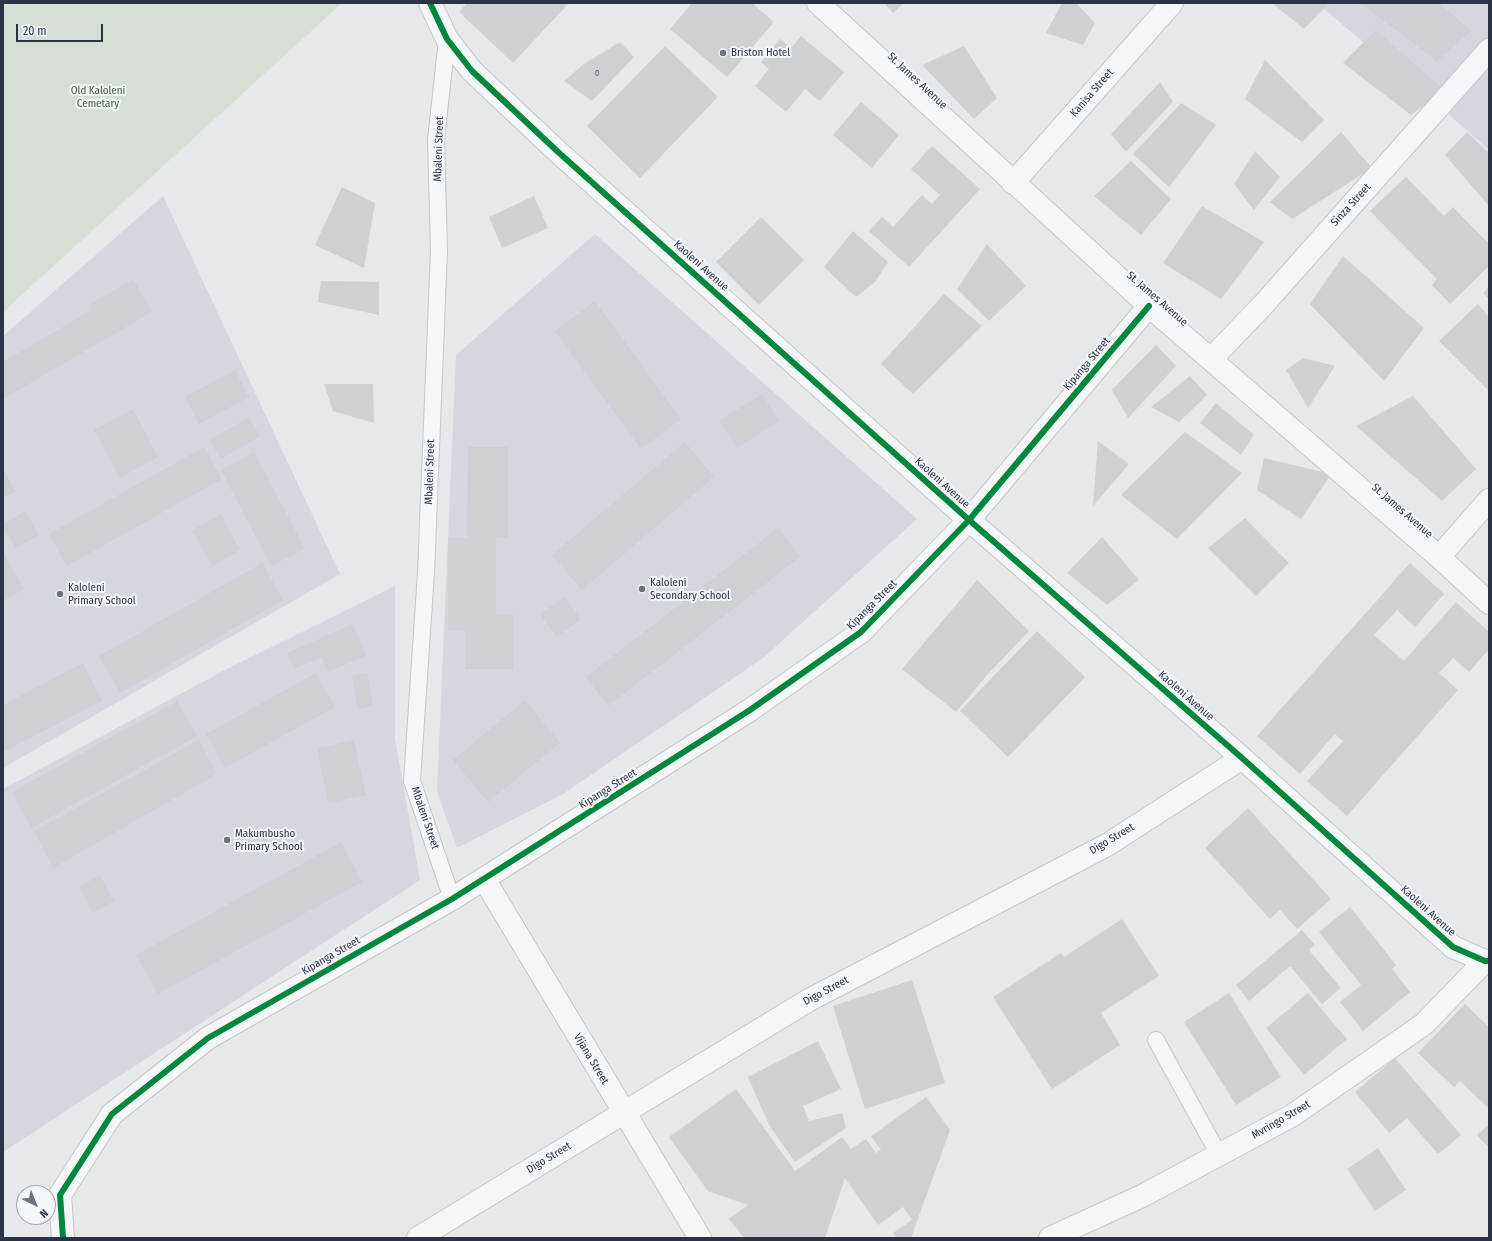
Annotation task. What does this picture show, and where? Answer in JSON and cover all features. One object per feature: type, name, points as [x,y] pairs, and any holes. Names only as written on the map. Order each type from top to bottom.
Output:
[{"type":"street","name":"Kaoleni Avenue","points":[[430,3],[447,39],[472,71],[557,151],[968,520],[1242,758],[1453,947],[1487,961]]},
{"type":"street","name":"St. James Avenue","points":[[818,3],[1149,306],[1212,358],[1439,557],[1489,603]]},
{"type":"street","name":"Kanisa Street","points":[[1013,183],[1172,3]]},
{"type":"street","name":"Sinza Street","points":[[1212,358],[1262,305],[1489,50]]},
{"type":"street","name":"Kipanga Street","points":[[62,1238],[60,1195],[112,1114],[208,1038],[452,899],[750,710],[862,632],[968,520],[1149,306]]},
{"type":"street","points":[[1439,557],[1489,500]]},
{"type":"street","name":"Digo Street","points":[[418,1238],[809,1000],[1107,845],[1242,758]]},
{"type":"street","name":"Vijana Street","points":[[484,879],[623,1113],[700,1238]]},
{"type":"street","name":"Mvringo Street","points":[[1050,1238],[1142,1196],[1293,1115],[1424,1024],[1487,961]]},
{"type":"lane","name":"Mbaleni Street","points":[[447,39],[436,140],[439,250],[426,573],[412,781],[452,899]]},
{"type":"lane","points":[[1156,1040],[1219,1155]]},
{"type":"shaded area","points":[[1317,3],[1489,3],[1489,150],[1446,112]]},
{"type":"shaded area","name":"Kaloleni Primary School","points":[[163,196],[340,574],[3,768],[3,336]]},
{"type":"shaded area","name":"Kaloleni Secondary School","points":[[595,234],[917,519],[763,658],[563,794],[457,848],[437,792],[456,355]]},
{"type":"shaded area","name":"Makumbusho Primary School","points":[[395,586],[395,739],[420,880],[3,1152],[3,789],[225,670]]},
{"type":"green space","name":"Old Kaloleni Cemetary","points":[[3,3],[342,3],[3,312]]},
{"type":"building","points":[[467,3],[569,3],[513,63],[459,12]]},
{"type":"building","name":"Briston Hotel","points":[[692,3],[752,3],[774,22],[727,77],[670,29]]},
{"type":"building","points":[[884,3],[904,3],[893,13]]},
{"type":"building","points":[[1062,3],[1076,3],[1095,23],[1083,45],[1046,33]]},
{"type":"building","points":[[1272,3],[1329,3],[1304,29]]},
{"type":"building","points":[[1360,3],[1439,3],[1471,31],[1437,61]]},
{"type":"building","points":[[1376,30],[1444,90],[1411,115],[1343,63]]},
{"type":"building","points":[[801,36],[844,72],[820,101],[805,89],[786,112],[755,86],[769,69],[761,62],[780,39],[791,48]]},
{"type":"building","points":[[620,42],[634,57],[592,101],[564,81],[584,64]]},
{"type":"building","points":[[665,46],[718,97],[640,178],[587,126]]},
{"type":"building","points":[[964,46],[997,98],[974,119],[922,65]]},
{"type":"building","points":[[1265,60],[1324,120],[1302,142],[1245,99]]},
{"type":"building","points":[[1160,82],[1173,102],[1126,152],[1111,134]]},
{"type":"building","points":[[861,102],[899,135],[872,168],[833,135]]},
{"type":"building","points":[[1181,103],[1216,125],[1169,187],[1133,154]]},
{"type":"building","points":[[1341,132],[1372,168],[1292,219],[1270,202]]},
{"type":"building","points":[[1467,132],[1489,153],[1489,206],[1445,155]]},
{"type":"building","points":[[932,146],[980,189],[909,267],[869,231],[882,217],[893,227],[922,195],[932,204],[940,195],[911,169]]},
{"type":"building","points":[[1255,151],[1280,177],[1254,210],[1234,184]]},
{"type":"building","points":[[1131,161],[1171,199],[1141,235],[1094,196]]},
{"type":"building","points":[[1406,177],[1444,216],[1453,207],[1489,244],[1489,266],[1450,304],[1432,285],[1437,279],[1370,211]]},
{"type":"building","points":[[342,187],[375,203],[364,268],[315,245]]},
{"type":"building","points":[[534,196],[548,228],[502,248],[489,217]]},
{"type":"building","points":[[1202,206],[1264,242],[1221,299],[1163,263]]},
{"type":"building","points":[[761,217],[804,260],[759,305],[716,262]]},
{"type":"building","points":[[853,231],[888,262],[875,282],[856,297],[824,267]]},
{"type":"building","points":[[987,244],[1026,286],[989,321],[957,289]]},
{"type":"building","points":[[1343,256],[1424,328],[1384,381],[1310,304]]},
{"type":"building","points":[[133,279],[152,312],[3,399],[3,362],[90,311],[87,306]]},
{"type":"building","points":[[321,281],[379,282],[379,315],[318,302]]},
{"type":"building","points":[[1489,286],[1489,299],[1483,293]]},
{"type":"building","points":[[944,294],[982,326],[913,394],[881,364]]},
{"type":"building","points":[[595,301],[681,419],[641,449],[555,331]]},
{"type":"building","points":[[1478,304],[1489,317],[1489,391],[1439,341]]},
{"type":"building","points":[[1156,345],[1176,366],[1128,418],[1112,390]]},
{"type":"building","points":[[1303,358],[1335,366],[1308,408],[1286,370]]},
{"type":"building","points":[[235,370],[249,397],[199,424],[185,397]]},
{"type":"building","points":[[1190,376],[1207,395],[1179,422],[1151,407]]},
{"type":"building","points":[[324,384],[373,384],[374,423],[333,411]]},
{"type":"building","points":[[762,394],[779,421],[737,448],[719,421]]},
{"type":"building","points":[[1413,396],[1476,469],[1442,501],[1356,426]]},
{"type":"building","points":[[1216,403],[1254,435],[1241,455],[1200,423]]},
{"type":"building","points":[[133,409],[158,457],[120,478],[94,430]]},
{"type":"building","points":[[249,417],[260,436],[221,459],[210,440]]},
{"type":"building","points":[[1185,432],[1242,473],[1177,539],[1121,495]]},
{"type":"building","points":[[1098,441],[1129,464],[1093,506]]},
{"type":"building","points":[[685,442],[714,477],[582,590],[552,555]]},
{"type":"building","points":[[204,447],[222,479],[67,566],[49,534]]},
{"type":"building","points":[[468,447],[508,447],[508,538],[496,538],[496,614],[513,614],[513,669],[465,669],[465,630],[448,630],[448,538],[467,538]]},
{"type":"building","points":[[254,452],[305,549],[271,566],[221,470]]},
{"type":"building","points":[[1264,458],[1331,474],[1301,519],[1257,490]]},
{"type":"building","points":[[3,468],[15,491],[3,498]]},
{"type":"building","points":[[25,511],[39,535],[16,548],[3,528],[3,525]]},
{"type":"building","points":[[221,515],[240,550],[212,566],[192,530]]},
{"type":"building","points":[[1245,518],[1289,563],[1256,596],[1208,548]]},
{"type":"building","points":[[778,528],[800,557],[608,706],[586,677]]},
{"type":"building","points":[[1102,537],[1139,580],[1107,605],[1067,573]]},
{"type":"building","points":[[3,552],[24,589],[3,601]]},
{"type":"building","points":[[262,563],[283,600],[120,693],[99,656]]},
{"type":"building","points":[[1410,563],[1444,594],[1415,627],[1397,610],[1374,635],[1404,661],[1456,602],[1489,632],[1489,649],[1469,672],[1453,658],[1439,673],[1458,690],[1347,816],[1307,781],[1343,741],[1335,734],[1300,774],[1257,736]]},
{"type":"building","points":[[977,580],[1029,631],[988,674],[956,712],[902,669]]},
{"type":"building","points":[[565,597],[581,620],[556,637],[540,614]]},
{"type":"building","points":[[353,624],[366,656],[328,672],[322,657],[294,669],[287,653]]},
{"type":"building","points":[[1037,631],[1085,677],[1008,757],[960,711]]},
{"type":"building","points":[[83,663],[102,701],[3,752],[3,705]]},
{"type":"building","points":[[316,673],[335,707],[225,768],[206,734]]},
{"type":"building","points":[[367,673],[373,706],[358,709],[352,676]]},
{"type":"building","points":[[525,700],[560,743],[488,802],[453,760]]},
{"type":"building","points":[[177,701],[197,736],[31,828],[12,792]]},
{"type":"building","points":[[199,740],[217,774],[53,868],[34,831]]},
{"type":"building","points":[[354,740],[366,795],[328,803],[317,748]]},
{"type":"building","points":[[1248,808],[1331,899],[1297,929],[1280,910],[1270,919],[1205,848]]},
{"type":"building","points":[[341,842],[362,882],[158,994],[136,955]]},
{"type":"building","points":[[100,875],[114,901],[93,913],[79,887]]},
{"type":"building","points":[[1350,907],[1396,965],[1392,969],[1410,992],[1363,1031],[1340,1002],[1361,985],[1319,932]]},
{"type":"building","points":[[1122,919],[1159,976],[1101,1013],[1120,1045],[1052,1089],[993,997],[1061,953],[1064,957]]},
{"type":"building","points":[[1302,930],[1315,945],[1309,950],[1341,988],[1322,1004],[1290,966],[1249,1001],[1236,985]]},
{"type":"building","points":[[912,980],[945,1083],[865,1109],[833,1006]]},
{"type":"building","points":[[1229,993],[1281,1077],[1236,1105],[1184,1022]]},
{"type":"building","points":[[1308,993],[1347,1039],[1304,1075],[1266,1028]]},
{"type":"building","points":[[1465,1004],[1489,1027],[1489,1105],[1487,1107],[1460,1081],[1454,1087],[1418,1053]]},
{"type":"building","points":[[818,1041],[841,1089],[803,1106],[809,1121],[842,1113],[846,1128],[795,1162],[769,1125],[748,1077]]},
{"type":"building","points":[[1395,1058],[1461,1135],[1438,1154],[1407,1118],[1389,1133],[1355,1092]]},
{"type":"building","points":[[736,1089],[795,1171],[842,1137],[851,1149],[866,1139],[876,1153],[881,1150],[871,1136],[926,1097],[950,1130],[911,1238],[897,1238],[893,1233],[912,1220],[903,1207],[878,1225],[845,1178],[825,1238],[744,1238],[729,1219],[748,1205],[708,1191],[669,1137]]},
{"type":"building","points":[[1489,1124],[1489,1148],[1477,1135]]},
{"type":"building","points":[[1378,1148],[1406,1190],[1375,1211],[1347,1169]]},
{"type":"cycle path","points":[[430,3],[447,39],[472,71],[557,151],[969,520],[1242,758],[1453,947],[1485,961],[1489,961]]},
{"type":"cycle path","points":[[63,1238],[60,1195],[112,1114],[208,1038],[452,899],[750,710],[861,632],[969,520],[1149,306]]},
{"type":"place","name":"Briston Hotel","points":[[723,53]]},
{"type":"place","name":"Kaloleni Secondary School","points":[[642,589]]},
{"type":"place","name":"Kaloleni Primary School","points":[[60,594]]},
{"type":"place","name":"Makumbusho Primary School","points":[[227,840]]}]
